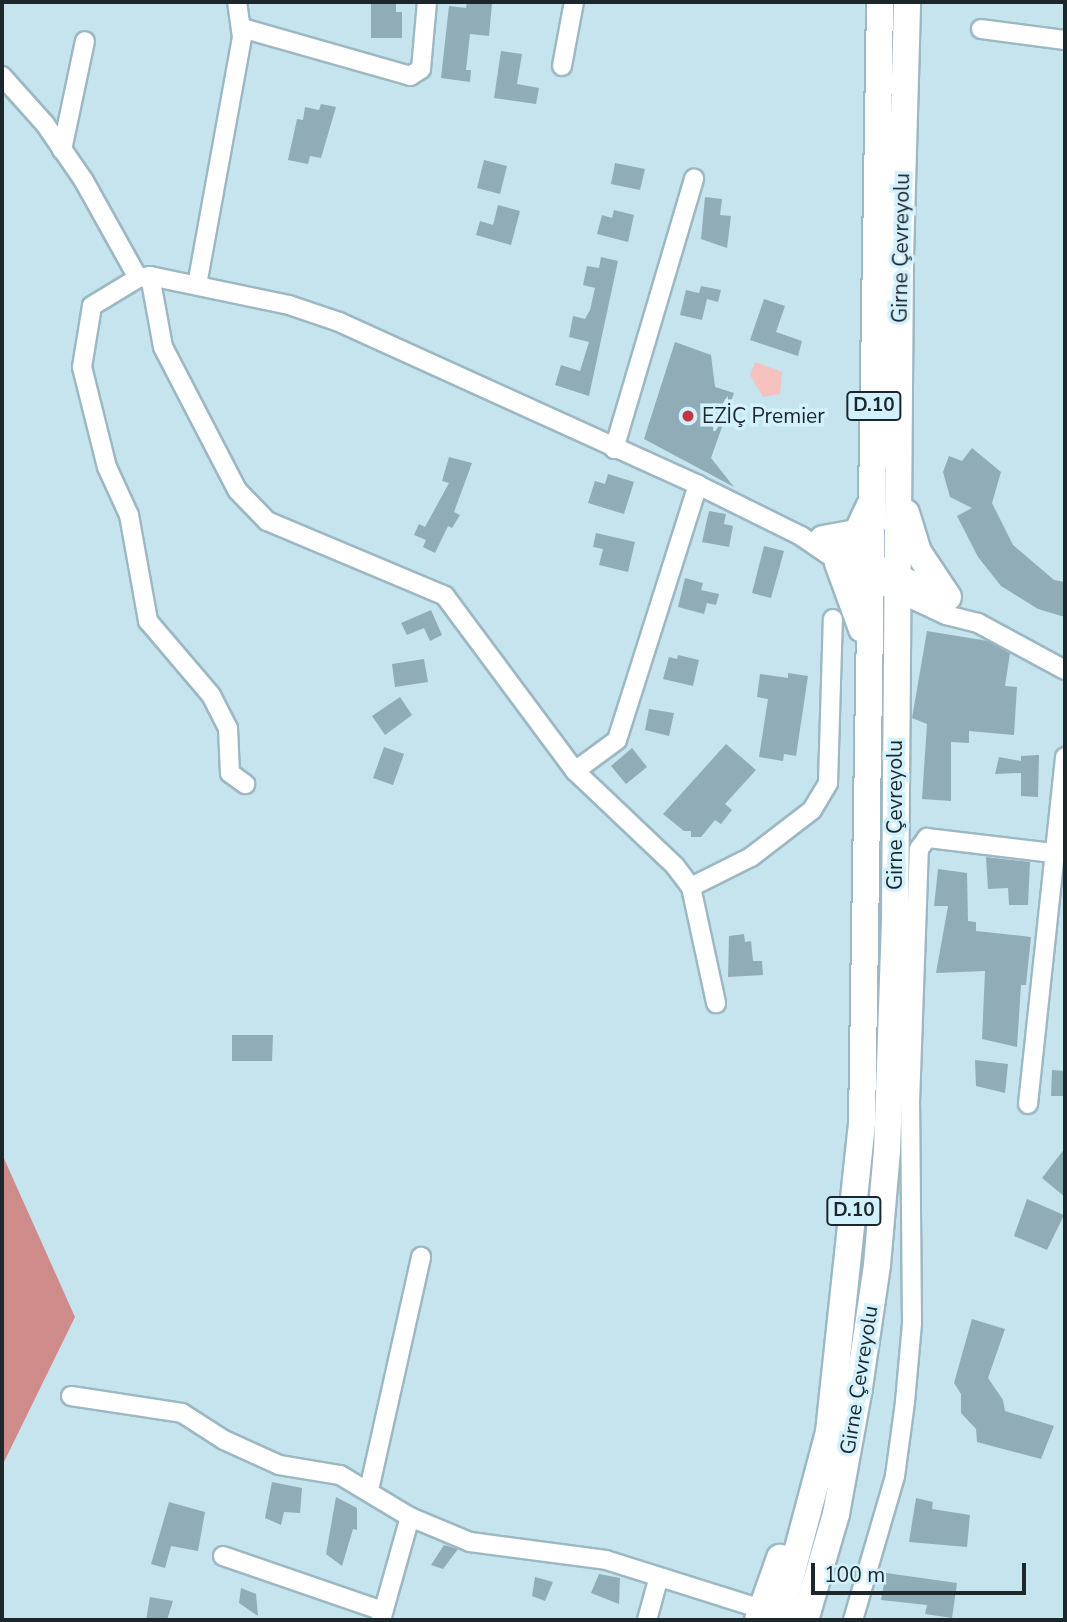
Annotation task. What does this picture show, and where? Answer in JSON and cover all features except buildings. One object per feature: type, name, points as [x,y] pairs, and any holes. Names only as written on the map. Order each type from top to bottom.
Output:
[{"type":"highway","name":"Girne Çevreyolu","points":[[805,1620],[836,1514],[877,1265],[887,1151],[895,922],[897,582],[886,488],[880,2]]},
{"type":"highway","name":"Girne Çevreyolu","points":[[766,1617],[809,1500],[829,1432],[862,1122],[871,570],[886,488],[907,2]]},
{"type":"highway","points":[[812,538],[857,533],[886,488]]},
{"type":"highway","points":[[886,488],[918,552],[948,597]]},
{"type":"highway","points":[[838,564],[850,587],[870,657]]},
{"type":"highway","name":"D.10","points":[[824,1620],[834,1567],[836,1514]]},
{"type":"street","points":[[197,285],[242,28],[237,2]]},
{"type":"street","points":[[242,28],[410,76],[421,69],[427,2]]},
{"type":"street","points":[[562,66],[574,2]]},
{"type":"street","points":[[981,29],[1065,40]]},
{"type":"street","points":[[62,150],[85,41]]},
{"type":"street","points":[[2,76],[62,150],[144,277],[163,346],[237,490],[267,521],[445,596],[575,771],[675,866],[691,887],[716,1003]]},
{"type":"street","points":[[614,449],[694,179]]},
{"type":"street","points":[[245,784],[230,773],[228,728],[211,695],[148,621],[129,515],[107,467],[82,367],[92,306],[144,277],[197,285],[289,305],[339,322],[812,538],[1065,670]]},
{"type":"street","points":[[575,771],[617,740],[698,485]]},
{"type":"street","points":[[812,538],[838,564],[871,570]]},
{"type":"street","points":[[897,582],[948,597],[978,623]]},
{"type":"street","points":[[691,887],[751,857],[812,810],[828,783],[833,619]]},
{"type":"street","points":[[1028,1104],[1052,853],[1065,757]]},
{"type":"street","points":[[853,1620],[895,1476],[908,1376],[912,1323],[910,1103],[919,849],[927,838],[1052,853]]},
{"type":"street","points":[[369,1490],[421,1257]]},
{"type":"street","points":[[71,1396],[122,1400],[182,1413],[225,1440],[279,1465],[340,1475],[410,1517],[470,1542],[570,1551],[766,1617]]},
{"type":"street","points":[[223,1556],[382,1615],[410,1517]]},
{"type":"street","points":[[647,1620],[658,1580]]},
{"type":"shaded area","points":[[755,362],[782,372],[780,394],[763,397],[750,375]]},
{"type":"shaded area","points":[[2,1154],[75,1317],[2,1466]]},
{"type":"place","name":"EZİÇ Premier","points":[[688,416]]}]
